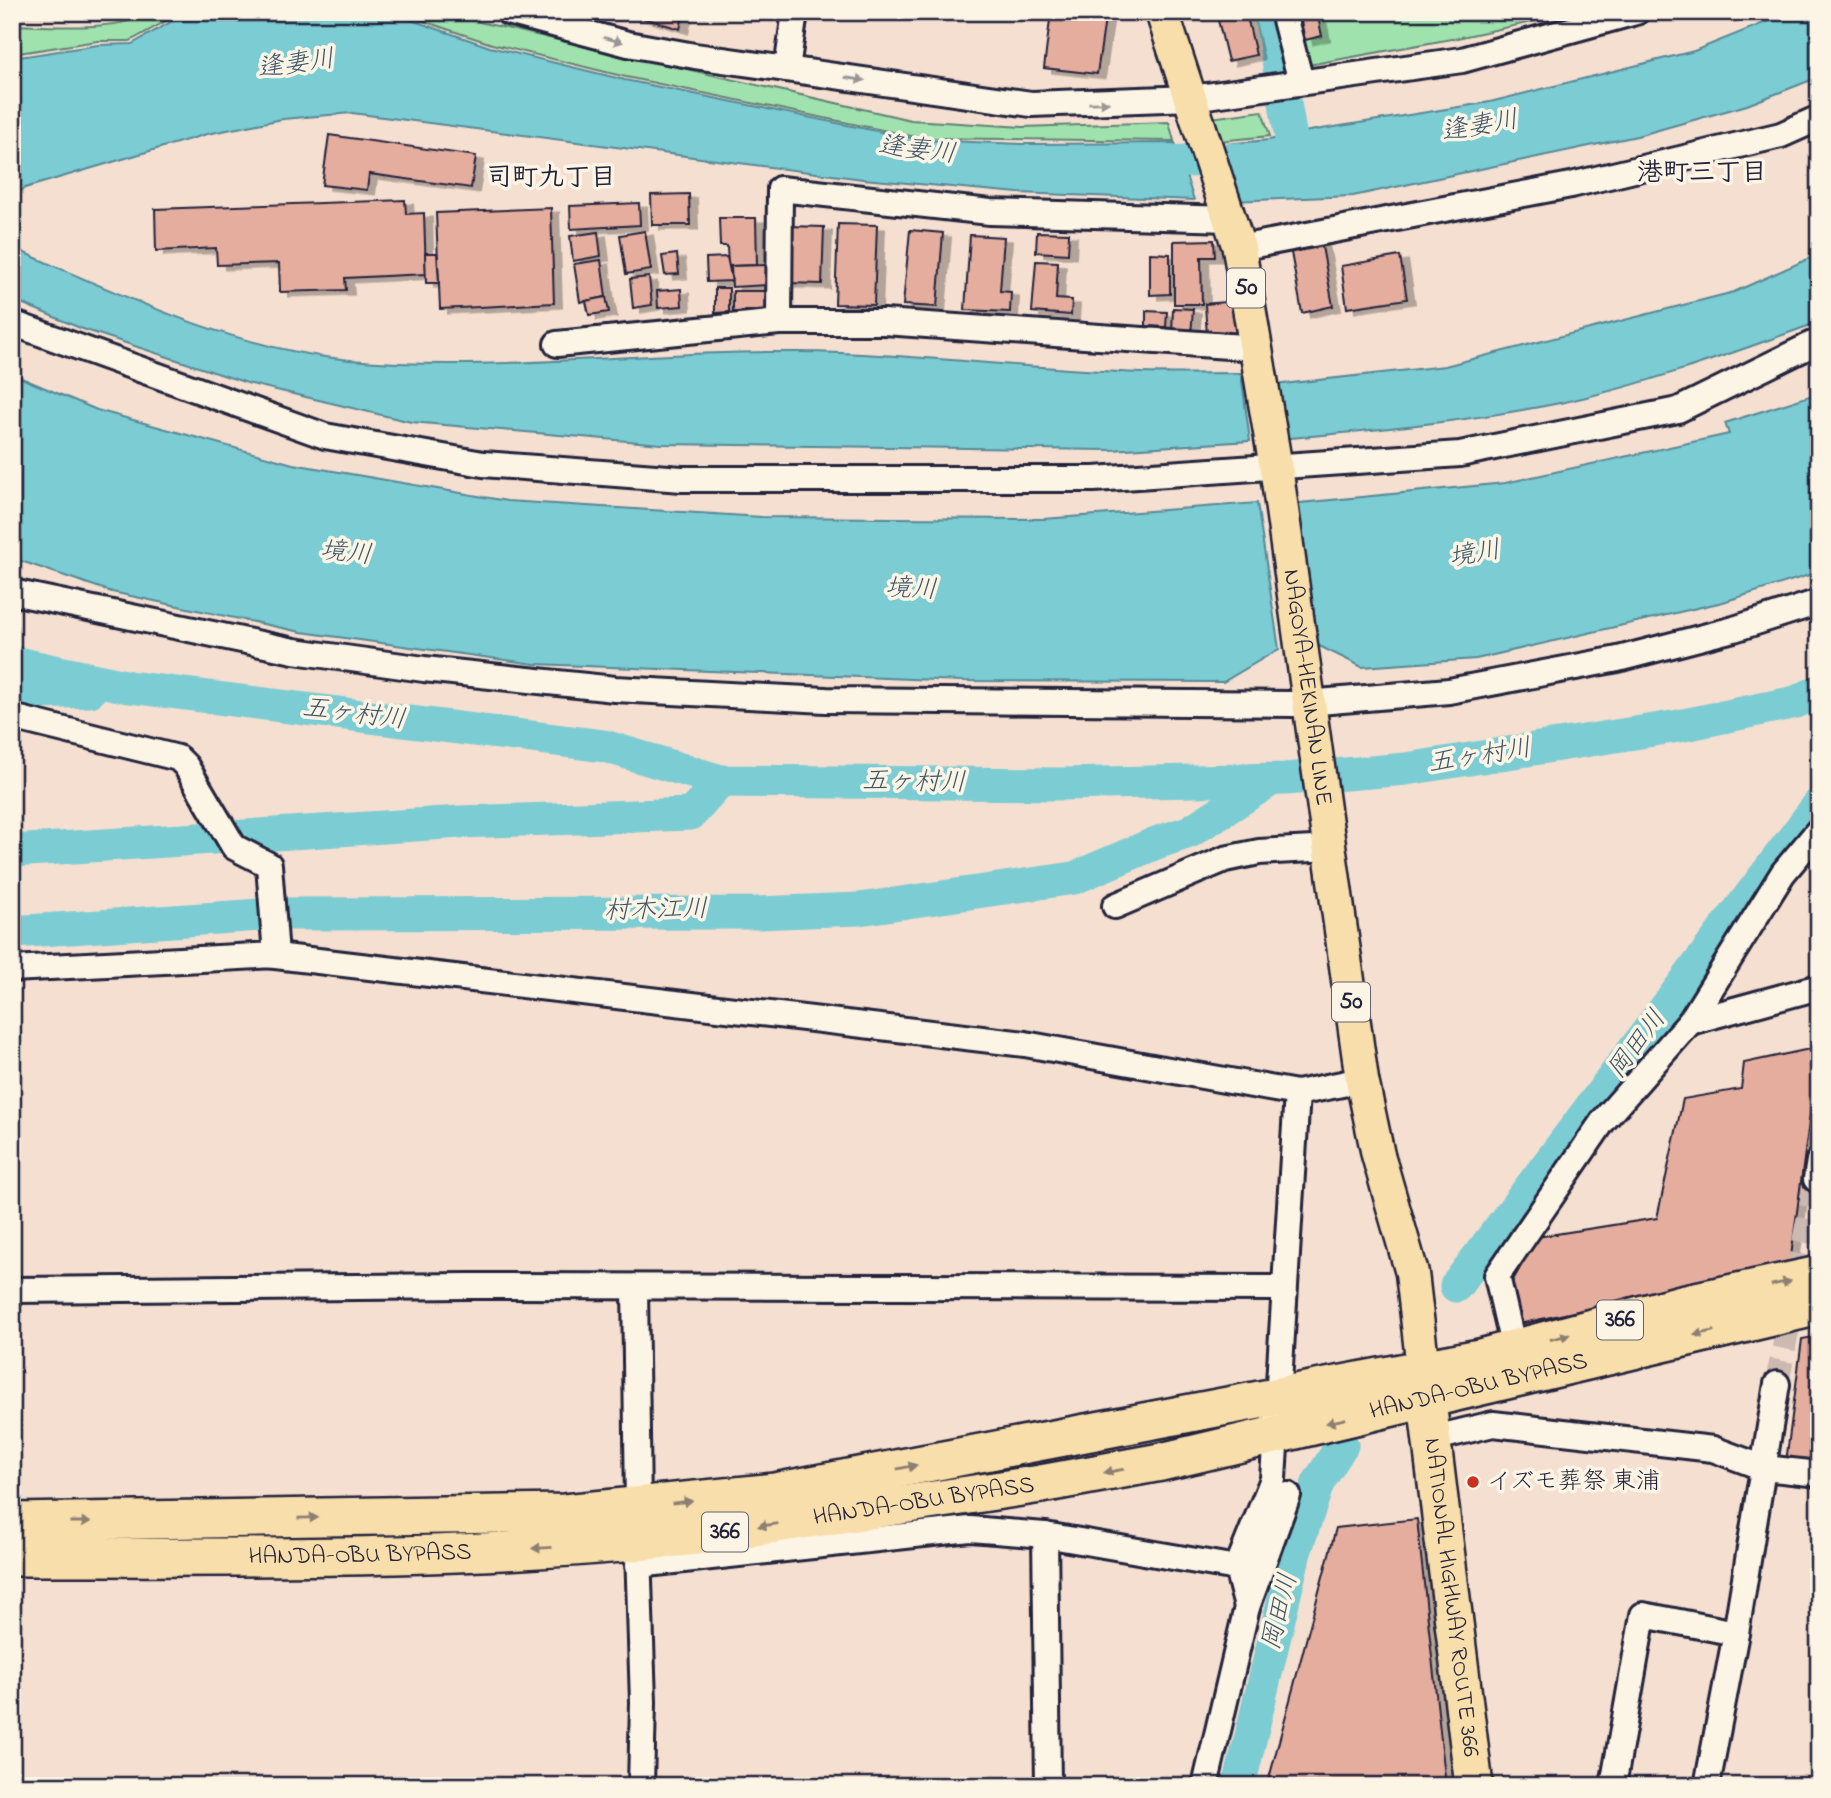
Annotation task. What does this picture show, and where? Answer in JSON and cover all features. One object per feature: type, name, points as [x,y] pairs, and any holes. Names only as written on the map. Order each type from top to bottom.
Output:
[{"type":"highway","name":"HANDA-OBU BYPASS","points":[[1517,1362],[1681,1304],[1819,1275]]},
{"type":"highway","name":"HANDA-OBU BYPASS","points":[[12,1557],[638,1554],[1161,1462],[1277,1435],[1424,1384],[1517,1362],[1819,1306]]},
{"type":"highway","name":"HANDA-OBU BYPASS","points":[[12,1522],[550,1514],[638,1506],[775,1492],[1279,1397],[1424,1384]]},
{"type":"highway","name":"NATIONAL HIGHWAY ROUTE 366","points":[[1424,1384],[1474,1786]]},
{"type":"main road","name":"NAGOYA-HEKINAN LINE","points":[[1162,12],[1203,97],[1235,234],[1276,464],[1362,1080],[1378,1155],[1412,1273],[1424,1384]]},
{"type":"street","points":[[508,12],[628,44],[1031,104],[1203,97],[1462,60],[1636,12]]},
{"type":"street","points":[[788,69],[795,12]]},
{"type":"street","points":[[1283,12],[1300,82]]},
{"type":"street","points":[[779,322],[780,189],[990,212],[1235,234],[1571,185],[1781,135],[1819,118]]},
{"type":"street","points":[[557,344],[779,322],[884,322],[1257,353]]},
{"type":"street","points":[[12,323],[325,436],[483,464],[682,479],[1094,479],[1276,464],[1460,454],[1678,410],[1819,341]]},
{"type":"street","points":[[12,592],[293,651],[424,669],[615,689],[826,700],[1310,703],[1449,691],[1618,659],[1734,629],[1819,602]]},
{"type":"street","points":[[12,717],[178,758],[186,766],[234,847],[269,865],[276,955],[12,969]]},
{"type":"street","points":[[1517,1362],[1497,1276],[1602,1121],[1690,1022],[1783,873],[1819,830]]},
{"type":"street","points":[[1115,905],[1225,859],[1259,852],[1331,848]]},
{"type":"street","points":[[267,955],[1025,1044],[1297,1093],[1362,1080]]},
{"type":"street","points":[[1690,1022],[1819,987]]},
{"type":"street","points":[[1247,1608],[1237,1568],[1273,1479],[1297,1093]]},
{"type":"street","points":[[635,1287],[638,1506]]},
{"type":"street","points":[[12,1290],[1284,1287]]},
{"type":"street","points":[[1707,1786],[1737,1633],[1777,1384]]},
{"type":"street","points":[[1431,1439],[1493,1424],[1713,1449],[1764,1468],[1819,1474]]},
{"type":"street","points":[[1205,1786],[1247,1608],[1288,1495]]},
{"type":"street","points":[[641,1786],[643,1702],[638,1554],[970,1529],[1045,1535],[1237,1568]]},
{"type":"street","points":[[1045,1535],[1048,1786]]},
{"type":"street","points":[[1613,1786],[1643,1615],[1737,1633]]},
{"type":"green space","points":[[151,12],[182,12],[130,41],[97,41],[12,54],[12,25],[104,25],[122,23]]},
{"type":"green space","points":[[396,12],[435,12],[911,120],[1023,127],[1169,122],[1174,141],[921,138],[626,77],[492,44]]},
{"type":"green space","points":[[1295,12],[1573,13],[1457,38],[1308,65]]},
{"type":"green space","points":[[1262,111],[1270,136],[1208,142],[1203,119]]},
{"type":"water","points":[[188,12],[388,12],[490,47],[625,80],[921,140],[1023,144],[1175,143],[1194,200],[1018,193],[863,179],[352,113],[283,119],[207,134],[25,188],[12,198],[12,58],[98,45],[132,44]]},
{"type":"water","points":[[1791,12],[1819,12],[1819,77],[1747,105],[1637,136],[1353,196],[1232,201],[1214,145],[1269,140],[1303,132],[1490,102],[1694,51]]},
{"type":"water","points":[[12,245],[27,254],[184,320],[266,345],[350,360],[517,363],[684,354],[796,352],[883,355],[1099,371],[1241,373],[1250,441],[1111,450],[661,444],[411,422],[247,383],[80,328],[12,299]]},
{"type":"water","points":[[1819,254],[1819,322],[1725,355],[1630,386],[1530,409],[1424,424],[1281,439],[1274,385],[1445,366],[1734,292]]},
{"type":"water","name":"境川","points":[[12,374],[97,410],[293,464],[507,501],[762,517],[1043,519],[1257,503],[1279,649],[1223,682],[961,681],[535,664],[301,632],[112,592],[12,558]]},
{"type":"water","name":"境川","points":[[1819,393],[1819,572],[1723,602],[1476,659],[1362,667],[1309,641],[1290,504],[1505,483],[1729,434],[1725,423]]},
{"type":"building","points":[[623,12],[684,12],[680,29]]},
{"type":"building","points":[[1051,12],[1106,12],[1097,74],[1044,68]]},
{"type":"building","points":[[1216,12],[1246,12],[1256,55],[1228,61]]},
{"type":"building","points":[[1299,12],[1317,12],[1322,36],[1305,40]]},
{"type":"building","points":[[329,135],[476,156],[471,188],[369,174],[367,190],[322,185]]},
{"type":"building","points":[[689,194],[690,225],[652,225],[651,195]]},
{"type":"building","points":[[405,200],[406,214],[424,213],[426,274],[345,278],[346,290],[280,292],[279,263],[217,265],[216,248],[156,251],[155,209]]},
{"type":"building","points":[[639,203],[640,225],[571,229],[570,206]]},
{"type":"building","points":[[551,208],[554,303],[440,309],[436,213]]},
{"type":"building","points":[[719,218],[756,218],[757,265],[728,266],[727,246],[720,246]]},
{"type":"building","points":[[838,224],[877,225],[874,305],[835,304]]},
{"type":"building","points":[[788,226],[824,227],[822,284],[787,283]]},
{"type":"building","points":[[910,230],[943,233],[937,307],[903,305]]},
{"type":"building","points":[[645,231],[651,270],[626,274],[620,235]]},
{"type":"building","points":[[598,232],[601,256],[573,261],[570,236]]},
{"type":"building","points":[[1037,232],[1069,233],[1068,254],[1036,252]]},
{"type":"building","points":[[970,235],[1004,237],[1000,291],[1011,292],[1010,312],[965,310]]},
{"type":"building","points":[[1214,240],[1215,257],[1201,257],[1202,304],[1174,304],[1174,241]]},
{"type":"building","points":[[1321,241],[1333,306],[1302,313],[1290,247]]},
{"type":"building","points":[[425,253],[437,253],[439,283],[426,283]]},
{"type":"building","points":[[1150,253],[1170,254],[1170,294],[1150,295]]},
{"type":"building","points":[[677,254],[679,274],[665,275],[662,256]]},
{"type":"building","points":[[1400,256],[1407,299],[1347,308],[1341,266]]},
{"type":"building","points":[[727,257],[732,281],[707,282],[706,258]]},
{"type":"building","points":[[601,260],[606,297],[580,302],[574,264]]},
{"type":"building","points":[[1036,261],[1058,262],[1056,299],[1072,300],[1071,315],[1032,312]]},
{"type":"building","points":[[768,265],[768,285],[732,287],[731,266]]},
{"type":"building","points":[[649,277],[652,305],[633,308],[630,279]]},
{"type":"building","points":[[715,288],[729,288],[729,312],[715,313]]},
{"type":"building","points":[[681,289],[682,306],[658,308],[657,291]]},
{"type":"building","points":[[733,291],[770,291],[770,312],[733,312]]},
{"type":"building","points":[[606,297],[609,312],[589,315],[586,301]]},
{"type":"building","points":[[1235,301],[1238,334],[1207,337],[1205,304]]},
{"type":"building","points":[[1173,308],[1193,309],[1191,335],[1172,334]]},
{"type":"building","points":[[1146,311],[1167,312],[1166,327],[1146,326]]},
{"type":"building","points":[[1819,1047],[1790,1264],[1519,1324],[1512,1282],[1537,1237],[1657,1218],[1683,1099],[1741,1089],[1744,1063]]},
{"type":"building","points":[[1819,1336],[1819,1471],[1785,1470],[1802,1339]]},
{"type":"building","points":[[1417,1519],[1446,1786],[1267,1786],[1336,1528]]},
{"type":"waterway","points":[[1270,12],[1294,157]]},
{"type":"waterway","name":"逢妻川","points":[[1136,163],[1239,159]]},
{"type":"waterway","name":"五ヶ村川","points":[[12,662],[129,687],[604,746],[721,781],[1062,784],[1285,779],[1406,769],[1679,726],[1796,702],[1819,691]]},
{"type":"waterway","points":[[12,694],[90,691]]},
{"type":"waterway","name":"村木江川","points":[[12,932],[276,914],[757,913],[859,909],[1074,878],[1189,832],[1271,780]]},
{"type":"waterway","points":[[12,851],[461,822],[691,814],[721,781]]},
{"type":"waterway","name":"岡田川","points":[[1456,1286],[1819,804]]},
{"type":"waterway","name":"岡田川","points":[[1239,1786],[1295,1552],[1318,1483],[1342,1445]]},
{"type":"tunnel","points":[[1777,1384],[1816,1179]]},
{"type":"place","name":"イズモ葬祭 東浦","points":[[1473,1482]]},
{"type":"district","name":"港町三丁目","points":[[1702,174]]},
{"type":"district","name":"司町九丁目","points":[[551,179]]}]
